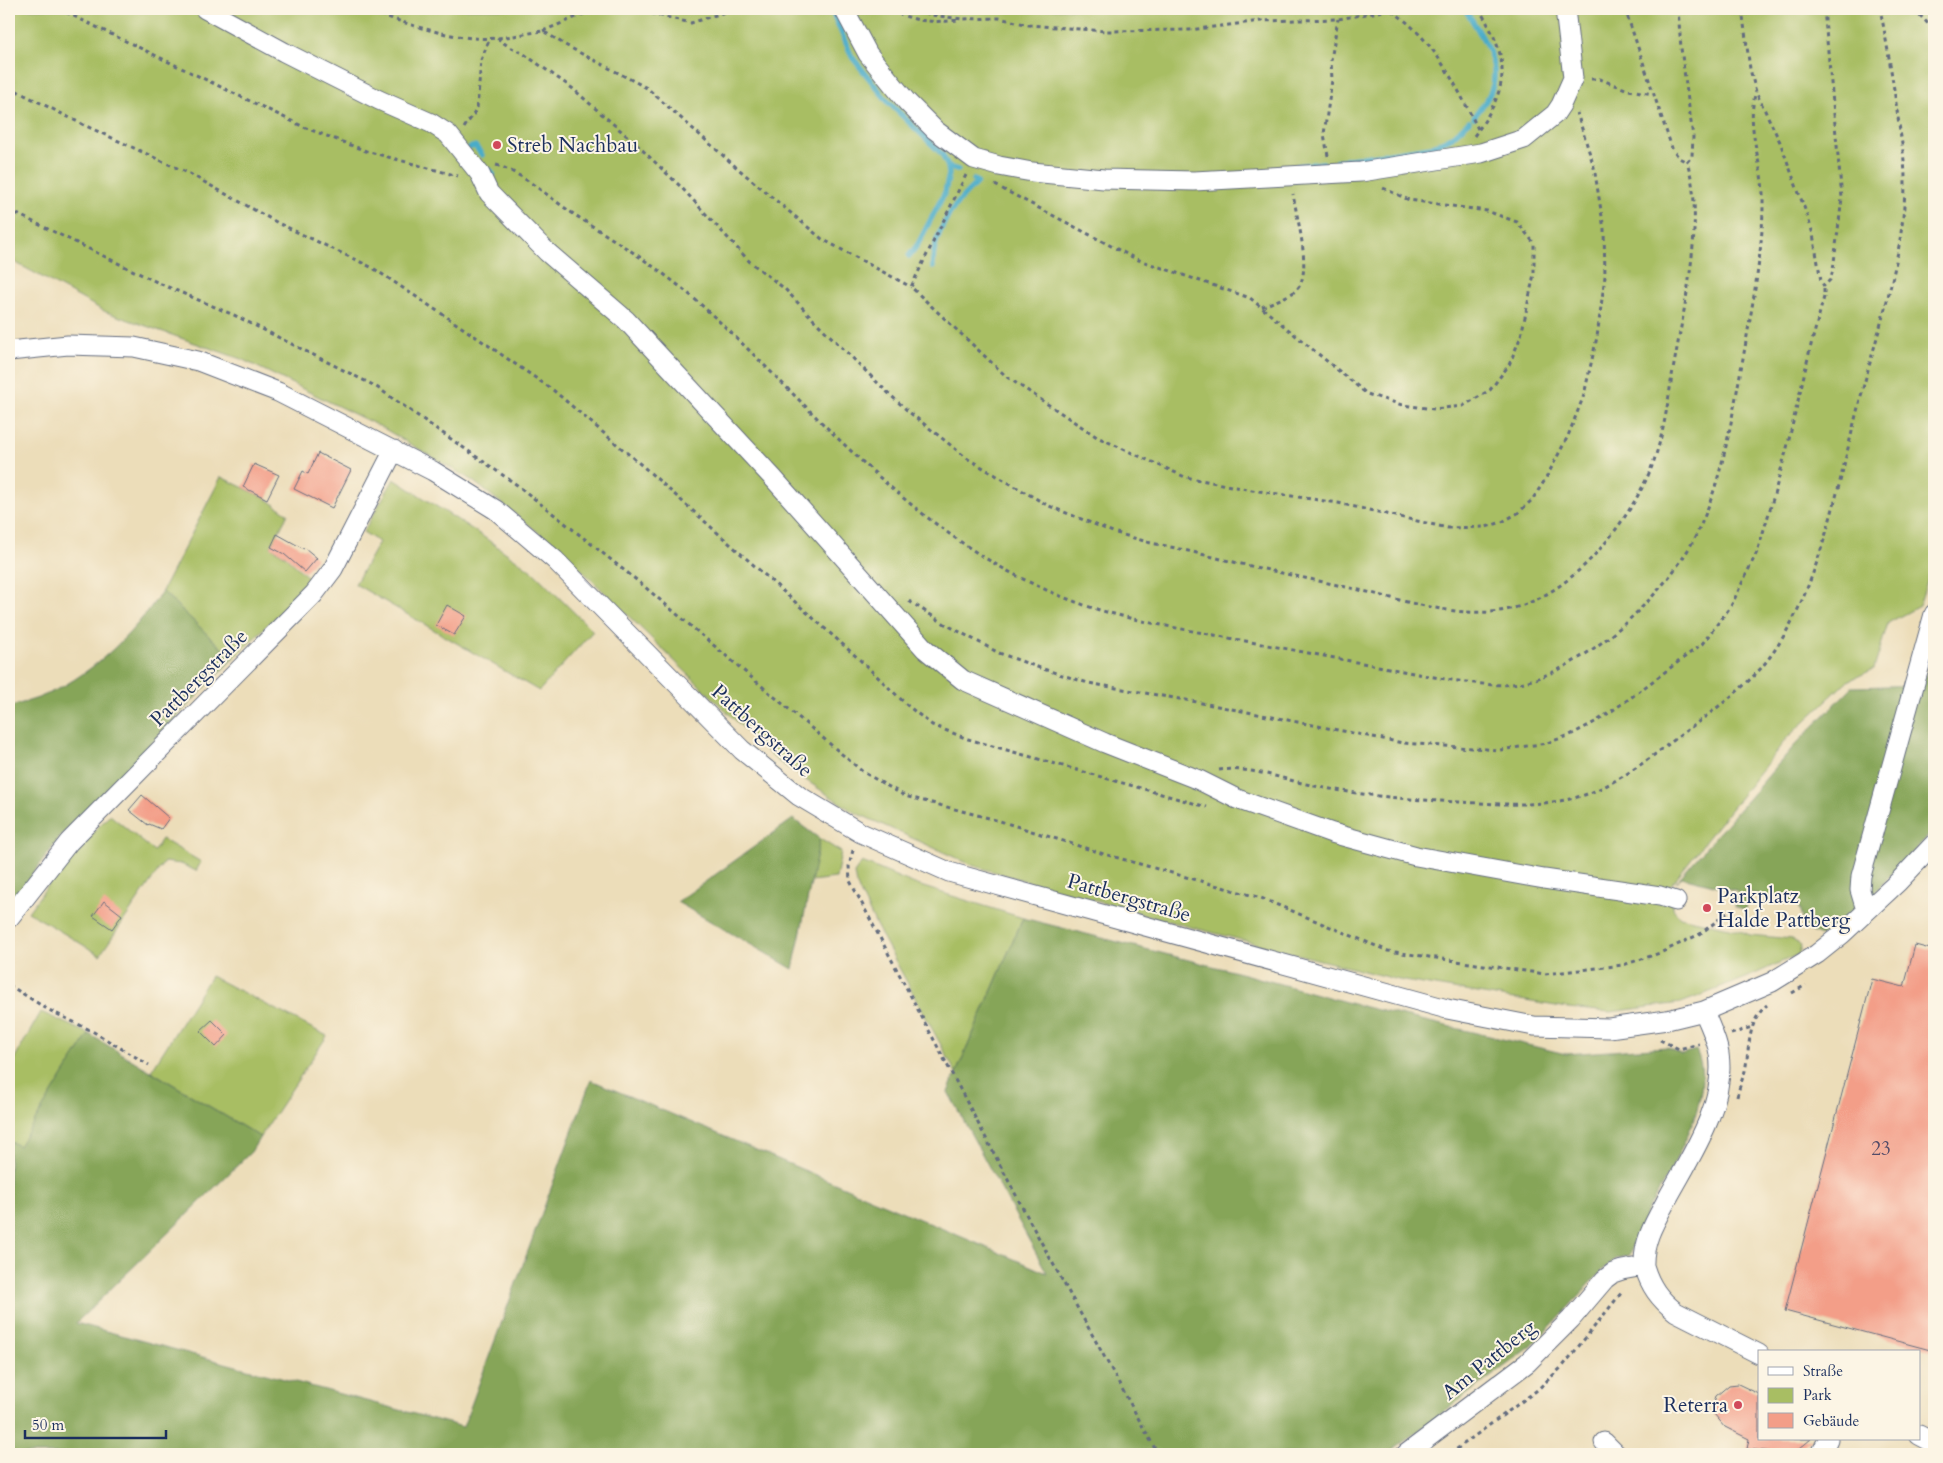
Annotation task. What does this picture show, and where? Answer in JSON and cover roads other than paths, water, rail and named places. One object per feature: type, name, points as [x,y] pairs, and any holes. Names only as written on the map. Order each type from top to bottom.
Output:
[{"type":"street","points":[[205,9],[370,95],[432,123],[448,134],[480,174],[489,193],[547,252],[626,320],[774,479],[925,650],[964,680],[1104,743],[1199,780],[1237,799],[1332,833],[1416,856],[1570,883],[1660,896],[1676,901]]},
{"type":"street","points":[[844,9],[868,54],[895,88],[934,130],[974,159],[1032,172],[1104,179],[1194,181],[1360,172],[1473,154],[1524,139],[1555,114],[1571,84],[1564,9]]},
{"type":"street","name":"Pattbergstraße","points":[[9,351],[68,345],[134,347],[198,361],[278,392],[433,470],[496,510],[531,538],[581,584],[742,750],[799,796],[861,833],[949,872],[1447,1009],[1534,1026],[1609,1028],[1667,1020],[1704,1011],[1772,982],[1817,954],[1842,934],[1898,882],[1934,844]]},
{"type":"street","name":"Pattbergstraße","points":[[9,918],[69,842],[314,594],[333,569],[394,450]]},
{"type":"street","points":[[1866,910],[1860,890],[1861,876],[1934,614]]},
{"type":"street","points":[[1704,1011],[1719,1054],[1720,1071],[1714,1104],[1703,1133],[1651,1229],[1643,1253],[1645,1270],[1656,1294],[1676,1312],[1758,1353]]},
{"type":"street","name":"Am Pattberg","points":[[1406,1454],[1527,1364],[1566,1325],[1605,1279],[1613,1273],[1622,1270],[1645,1270]]},
{"type":"street","points":[[1920,1436],[1934,1443]]},
{"type":"street","points":[[1821,1454],[1828,1440]]},
{"type":"waterway","points":[[831,9],[852,57],[889,103],[942,154],[948,167],[949,174],[945,192],[918,244],[909,256]]},
{"type":"waterway","points":[[1465,9],[1488,48],[1494,70],[1491,91],[1474,117]]},
{"type":"waterway","points":[[1337,161],[1431,147],[1452,137],[1469,121]]},
{"type":"waterway","points":[[469,148],[475,146],[482,155]]},
{"type":"waterway","points":[[1298,166],[1323,163]]},
{"type":"waterway","points":[[948,167],[958,170]]},
{"type":"waterway","points":[[933,267],[935,248],[941,230],[955,206],[977,182],[974,180]]},
{"type":"place","name":"Streb Nachbau","points":[[497,145]]},
{"type":"place","name":"Parkplatz Halde Pattberg","points":[[1707,908]]},
{"type":"place","name":"Reterra","points":[[1738,1405]]}]
